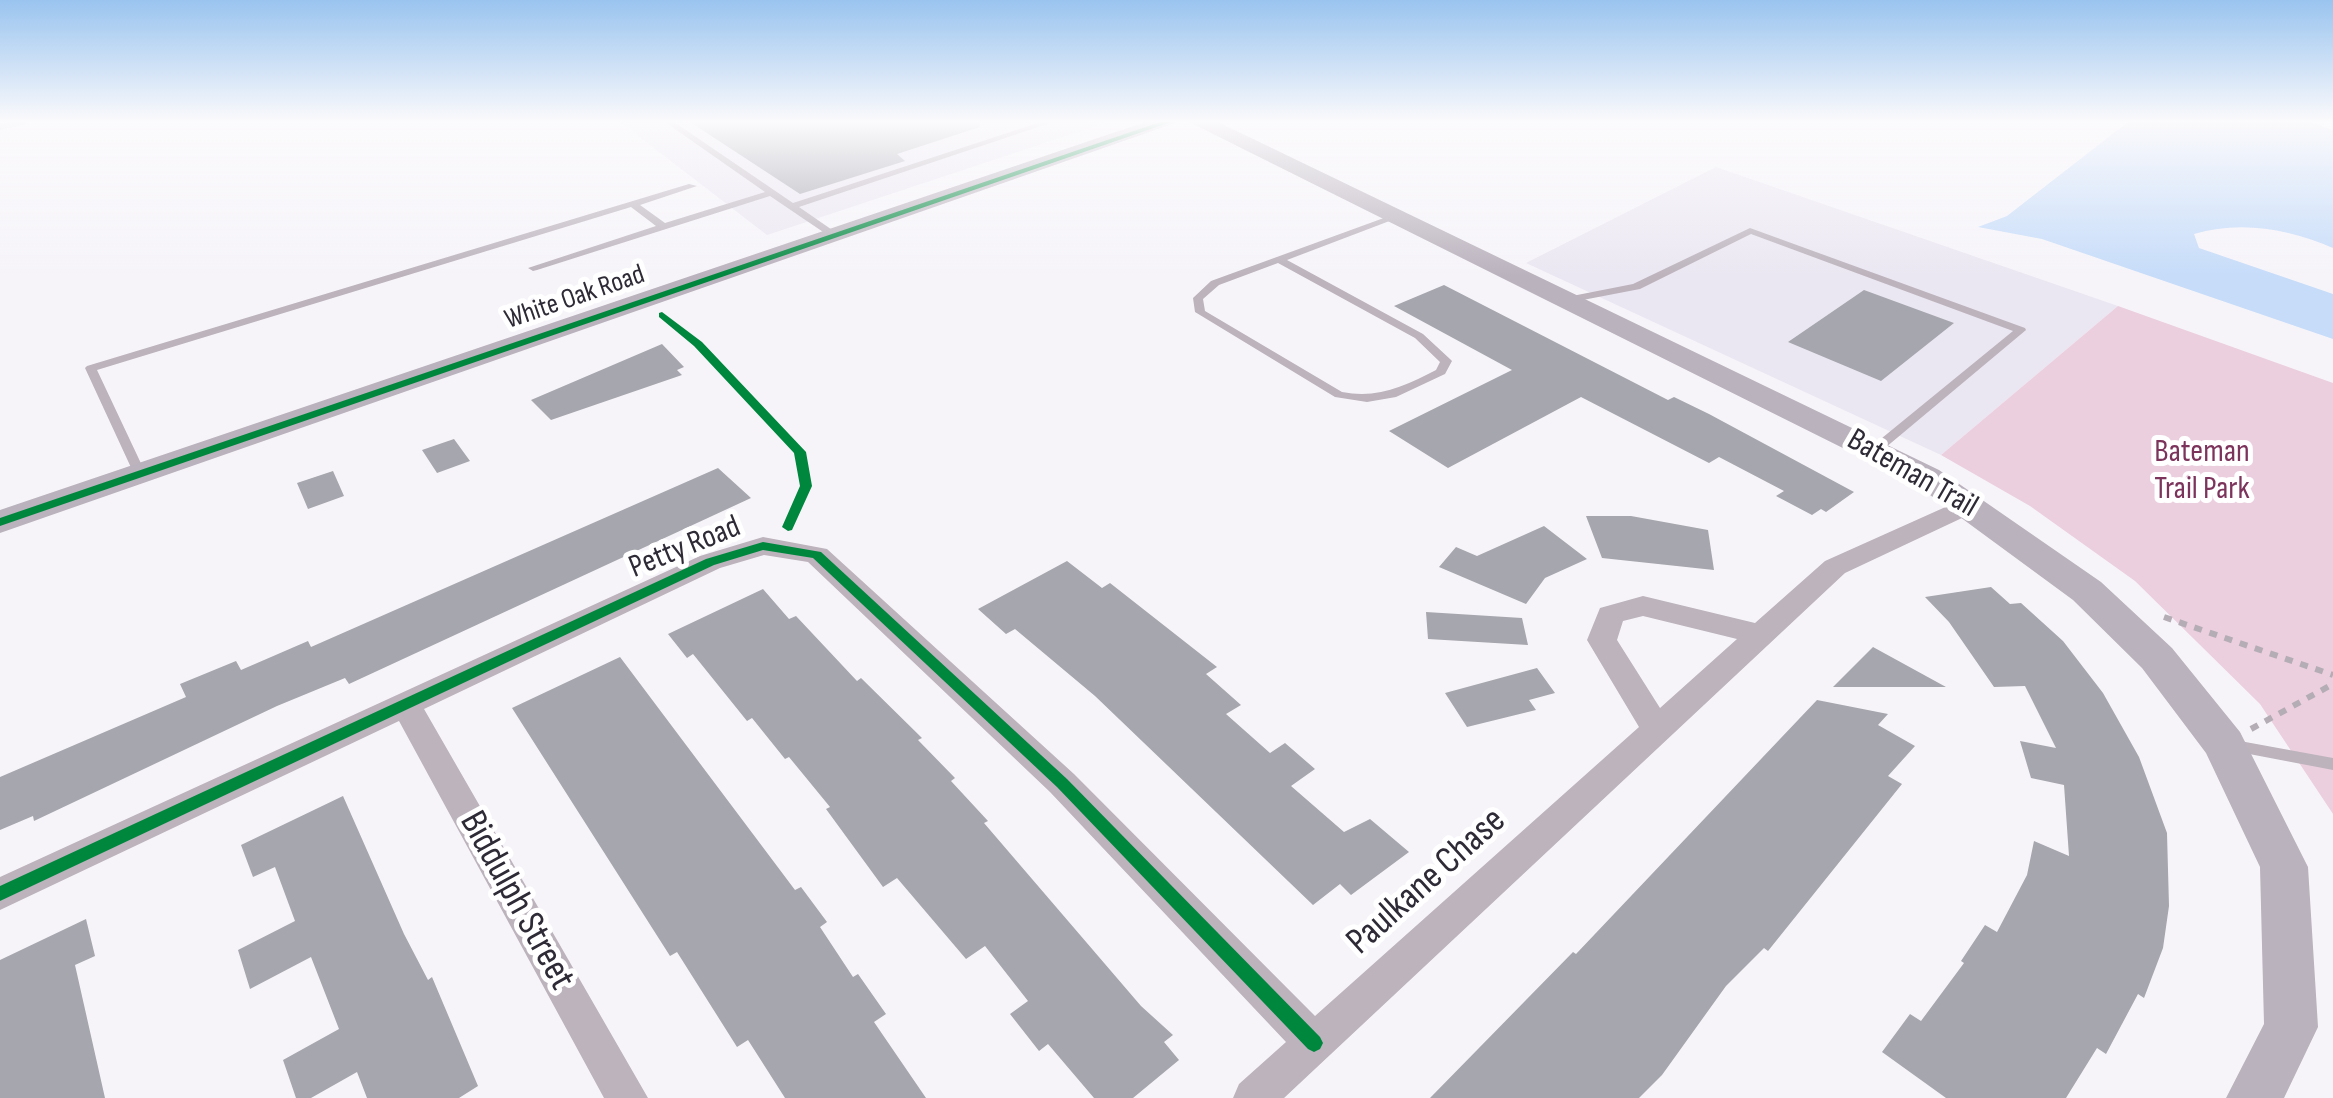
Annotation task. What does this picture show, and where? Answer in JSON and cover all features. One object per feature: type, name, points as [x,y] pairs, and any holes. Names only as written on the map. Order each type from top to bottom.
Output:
[{"type":"street","name":"White Oak Road","points":[[0,522],[1018,173]]},
{"type":"street","name":"Bateman Trail","points":[[1305,173],[1875,450],[1970,504],[2088,590],[2157,658],[2224,744],[2284,867],[2291,1027],[2254,1098]]},
{"type":"street","name":"Paulkane Chase","points":[[1254,1098],[1834,566],[1970,504]]},
{"type":"street","name":"Petty Road","points":[[0,894],[710,562],[763,546],[816,555],[1062,783],[1314,1043]]},
{"type":"street","points":[[1657,730],[1602,640],[1610,615],[1643,606],[1760,635]]},
{"type":"street","name":"Biddulph Street","points":[[405,704],[627,1098]]},
{"type":"lane","points":[[744,173],[836,236]]},
{"type":"lane","points":[[792,206],[892,173]]},
{"type":"lane","points":[[140,474],[91,368],[692,186]]},
{"type":"lane","points":[[534,268],[772,192]]},
{"type":"lane","points":[[633,204],[664,226]]},
{"type":"lane","points":[[1279,260],[1419,336],[1446,361],[1441,372],[1385,398],[1364,401],[1339,395],[1200,312],[1198,298],[1215,283],[1395,217]]},
{"type":"lane","points":[[1567,300],[1636,287],[1750,231],[2021,330],[1875,450]]},
{"type":"lane","points":[[2224,744],[2333,764]]},
{"type":"path","points":[[2160,616],[2333,675]]},
{"type":"path","points":[[2224,744],[2333,684]]},
{"type":"shaded area","points":[[687,173],[953,173],[767,235]]},
{"type":"shaded area","points":[[1704,173],[1734,173],[2118,306],[1941,455],[1526,263]]},
{"type":"green space","name":"Bateman Trail Park","points":[[2118,306],[2333,383],[2333,814],[2260,704],[2135,581],[2030,506],[1941,455]]},
{"type":"water","points":[[2062,173],[2333,173],[2333,248],[2300,236],[2247,227],[2194,234],[2199,248],[2333,294],[2333,339],[2042,239],[1978,227],[2007,216]]},
{"type":"building","points":[[768,173],[866,173],[800,194]]},
{"type":"building","points":[[1444,285],[1668,400],[1674,397],[1709,414],[1854,492],[1826,512],[1821,509],[1812,515],[1776,496],[1784,491],[1719,457],[1709,463],[1581,397],[1448,468],[1389,431],[1512,370],[1394,306]]},
{"type":"building","points":[[1864,290],[1954,323],[1881,381],[1788,342]]},
{"type":"building","points":[[662,344],[684,367],[677,370],[682,375],[551,420],[531,400]]},
{"type":"building","points":[[454,439],[470,461],[437,473],[422,450]]},
{"type":"building","points":[[718,468],[751,498],[349,684],[345,678],[277,706],[34,821],[33,816],[0,830],[0,777],[186,697],[180,684],[236,661],[241,670],[308,641],[311,647]]},
{"type":"building","points":[[333,471],[344,496],[308,509],[297,483]]},
{"type":"building","points":[[1586,516],[1631,516],[1708,530],[1714,570],[1602,558]]},
{"type":"building","points":[[1544,526],[1587,559],[1545,578],[1526,604],[1439,567],[1456,547],[1477,556]]},
{"type":"building","points":[[1067,561],[1102,588],[1110,583],[1217,667],[1206,674],[1241,705],[1226,714],[1270,753],[1285,743],[1315,769],[1291,786],[1344,832],[1370,819],[1409,852],[1351,895],[1340,884],[1313,905],[1095,696],[1015,629],[1006,634],[978,609]]},
{"type":"building","points":[[1991,587],[2010,604],[2021,603],[2063,641],[2103,693],[2139,757],[2167,833],[2169,906],[2163,948],[2144,998],[2138,994],[2106,1054],[2097,1048],[2066,1098],[1946,1098],[1882,1052],[1910,1014],[1921,1021],[1964,963],[1961,961],[1985,925],[1997,932],[2027,875],[2034,841],[2069,856],[2064,785],[2031,778],[2020,741],[2056,748],[2025,686],[1994,687],[1949,622],[1925,597]]},
{"type":"building","points":[[763,589],[789,619],[796,616],[857,681],[861,678],[922,738],[918,740],[955,778],[951,781],[988,821],[984,823],[1141,1006],[1173,1035],[1164,1042],[1179,1060],[1133,1098],[1094,1098],[1048,1044],[1039,1051],[1010,1014],[1028,1001],[985,946],[966,959],[897,878],[883,887],[826,809],[830,807],[789,757],[785,759],[752,718],[747,721],[693,654],[687,658],[668,634]]},
{"type":"building","points":[[1426,612],[1522,618],[1528,645],[1428,639]]},
{"type":"building","points":[[1873,647],[1946,687],[1833,687]]},
{"type":"building","points":[[620,657],[795,890],[801,887],[827,922],[820,927],[853,977],[858,974],[886,1014],[874,1022],[926,1098],[785,1098],[748,1040],[737,1047],[677,952],[670,956],[512,708]]},
{"type":"building","points":[[1537,668],[1555,693],[1529,700],[1536,710],[1467,727],[1445,693]]},
{"type":"building","points":[[1817,700],[1888,714],[1878,725],[1915,746],[1888,776],[1902,784],[1768,951],[1764,948],[1726,986],[1662,1075],[1639,1098],[1430,1098],[1573,952],[1576,954]]},
{"type":"building","points":[[343,796],[404,934],[428,980],[432,977],[478,1086],[459,1098],[367,1098],[357,1072],[311,1098],[296,1098],[283,1060],[339,1029],[311,957],[250,989],[238,950],[295,921],[275,867],[253,877],[241,845]]},
{"type":"building","points":[[86,919],[95,956],[75,965],[105,1098],[0,1098],[0,960]]},
{"type":"cycle path","points":[[0,522],[1018,173]]},
{"type":"cycle path","points":[[662,315],[698,344],[800,452],[806,486],[788,527]]},
{"type":"cycle path","points":[[0,894],[710,562],[763,546],[817,555],[1062,783],[1314,1043]]}]
